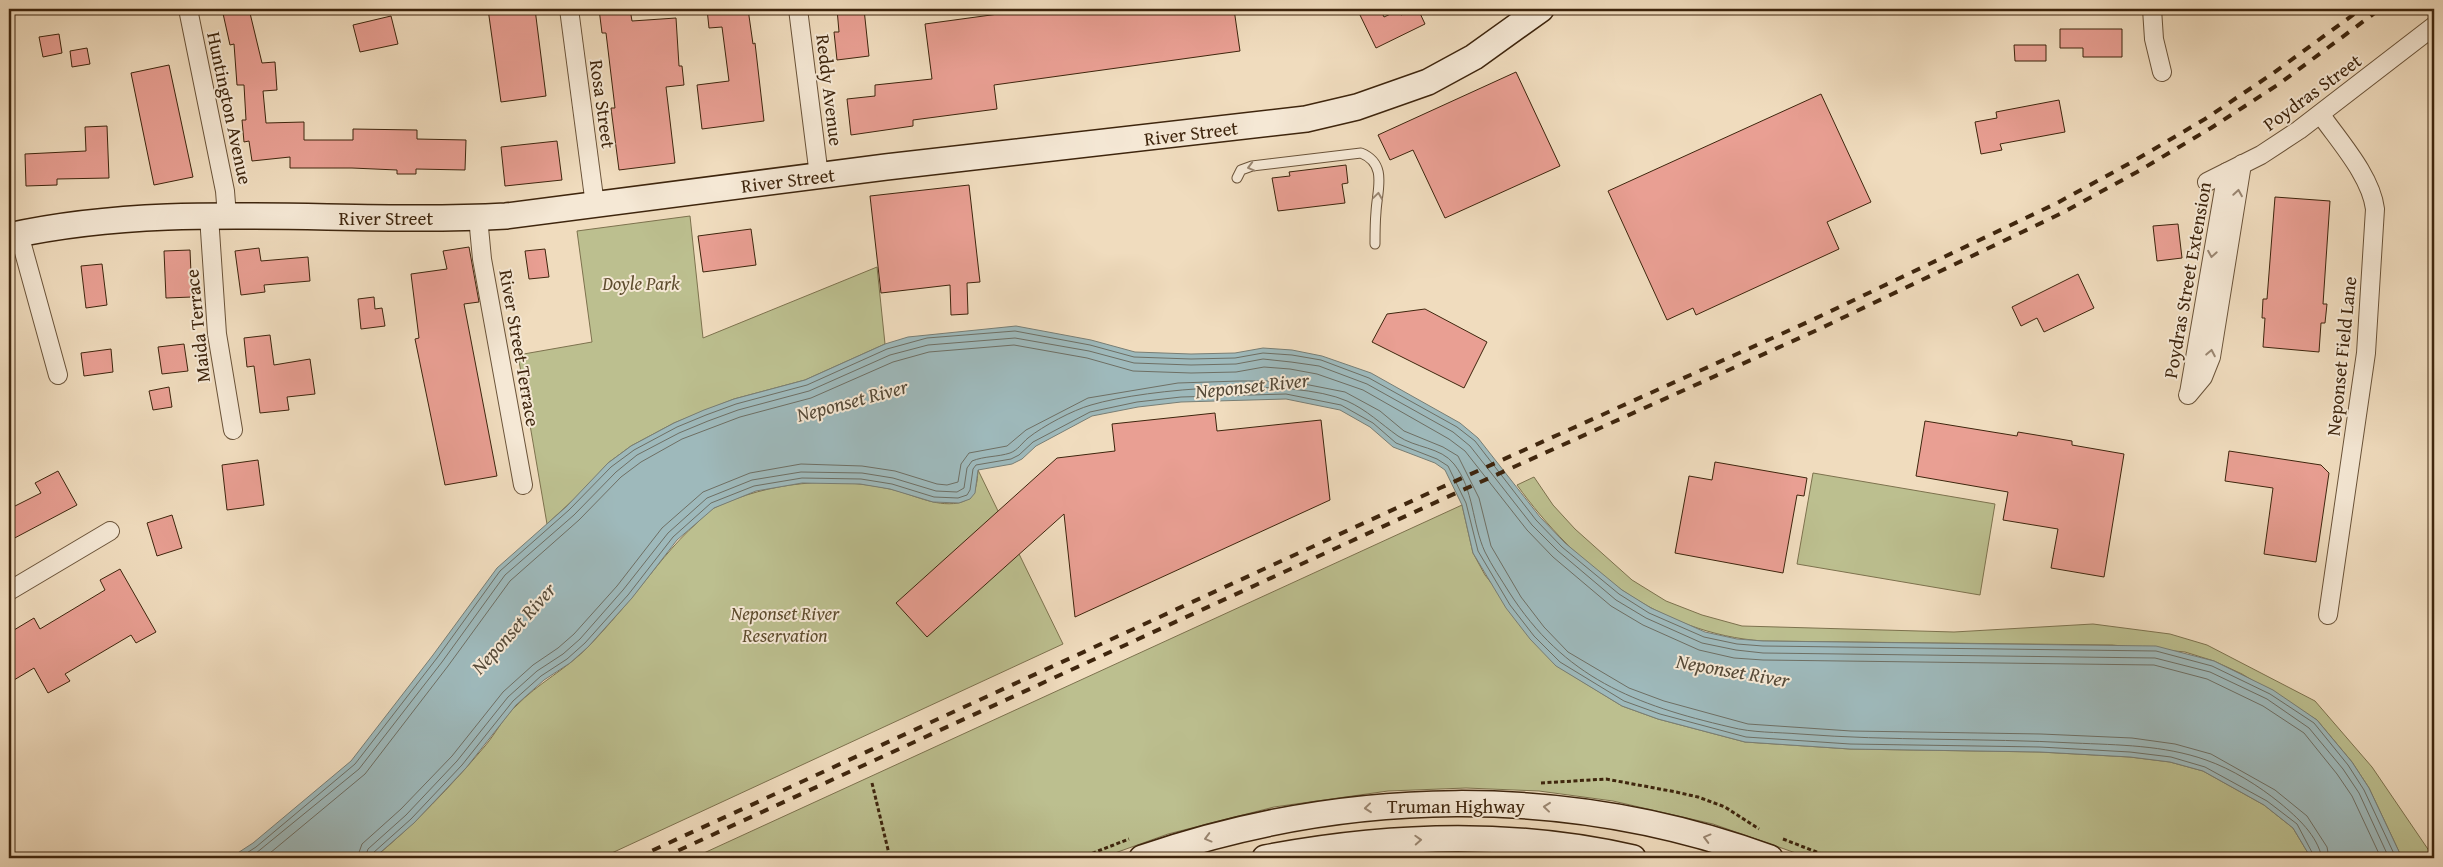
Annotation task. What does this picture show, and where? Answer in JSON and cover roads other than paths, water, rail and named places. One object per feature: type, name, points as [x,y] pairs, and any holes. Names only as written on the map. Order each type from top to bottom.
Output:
[{"type":"main road","name":"River Street","points":[[14,235],[111,221],[218,216],[478,218],[819,176],[1279,123],[1333,113],[1396,94],[1451,70],[1494,44],[1540,9]]},
{"type":"main road","name":"Truman Highway","points":[[1142,858],[1206,838],[1314,815],[1390,806],[1466,803],[1538,806],[1610,815],[1694,834],[1770,858]]},
{"type":"main road","name":"Truman Highway","points":[[1265,858],[1359,843],[1455,839],[1550,844],[1633,858]]},
{"type":"street","name":"Huntington Avenue","points":[[188,9],[225,191],[218,216]]},
{"type":"street","name":"Rosa Street","points":[[569,9],[595,205]]},
{"type":"street","name":"Reddy Avenue","points":[[798,9],[819,176]]},
{"type":"street","points":[[2152,9],[2154,39],[2162,72]]},
{"type":"street","name":"Poydras Street","points":[[2208,182],[2279,144],[2320,115],[2434,26]]},
{"type":"street","name":"Neponset Field Lane","points":[[2320,115],[2366,180],[2374,198],[2375,209],[2366,354],[2328,615]]},
{"type":"street","name":"Poydras Street Extension","points":[[2234,168],[2211,357],[2203,377],[2188,395],[2234,168]]},
{"type":"street","name":"Maida Terrace","points":[[218,216],[217,334],[233,430]]},
{"type":"street","name":"River Street Terrace","points":[[478,218],[482,259],[523,485]]},
{"type":"street","points":[[14,235],[58,375]]},
{"type":"street","points":[[9,591],[110,531]]},
{"type":"lane","points":[[1237,178],[1241,170],[1252,166],[1361,153],[1369,156],[1376,164],[1380,175],[1375,244]]},
{"type":"water","name":"Neponset River","points":[[1016,326],[1091,340],[1135,352],[1191,354],[1235,353],[1263,348],[1292,350],[1322,356],[1371,373],[1460,423],[1478,438],[1540,517],[1565,543],[1622,590],[1651,608],[1705,632],[1737,639],[1763,641],[2156,646],[2214,661],[2273,690],[2317,720],[2352,762],[2369,788],[2402,858],[2311,858],[2293,828],[2264,805],[2203,771],[2170,762],[2130,757],[2040,752],[1850,749],[1745,742],[1658,719],[1622,706],[1556,666],[1530,639],[1506,608],[1473,553],[1462,505],[1445,470],[1435,463],[1393,447],[1370,427],[1340,410],[1286,399],[1181,402],[1138,407],[1092,416],[1036,446],[1022,459],[1012,464],[978,470],[975,493],[970,499],[959,503],[933,502],[890,489],[860,484],[802,483],[756,491],[714,508],[677,540],[632,598],[588,647],[570,663],[544,680],[516,705],[466,768],[414,823],[374,858],[230,858],[253,843],[351,761],[497,568],[566,507],[608,463],[631,446],[674,423],[704,410],[734,399],[805,380],[885,344],[908,337]]},
{"type":"railway","points":[[636,858],[1440,488],[1810,321],[2057,203],[2205,119],[2272,74],[2361,9]]},
{"type":"railway","points":[[662,858],[1445,498],[1815,331],[2062,213],[2137,172],[2211,128],[2279,84],[2380,9]]},
{"type":"park label","name":"Doyle Park","points":[[641,283]]},
{"type":"park label","name":"Neponset River Reservation","points":[[785,624]]}]
